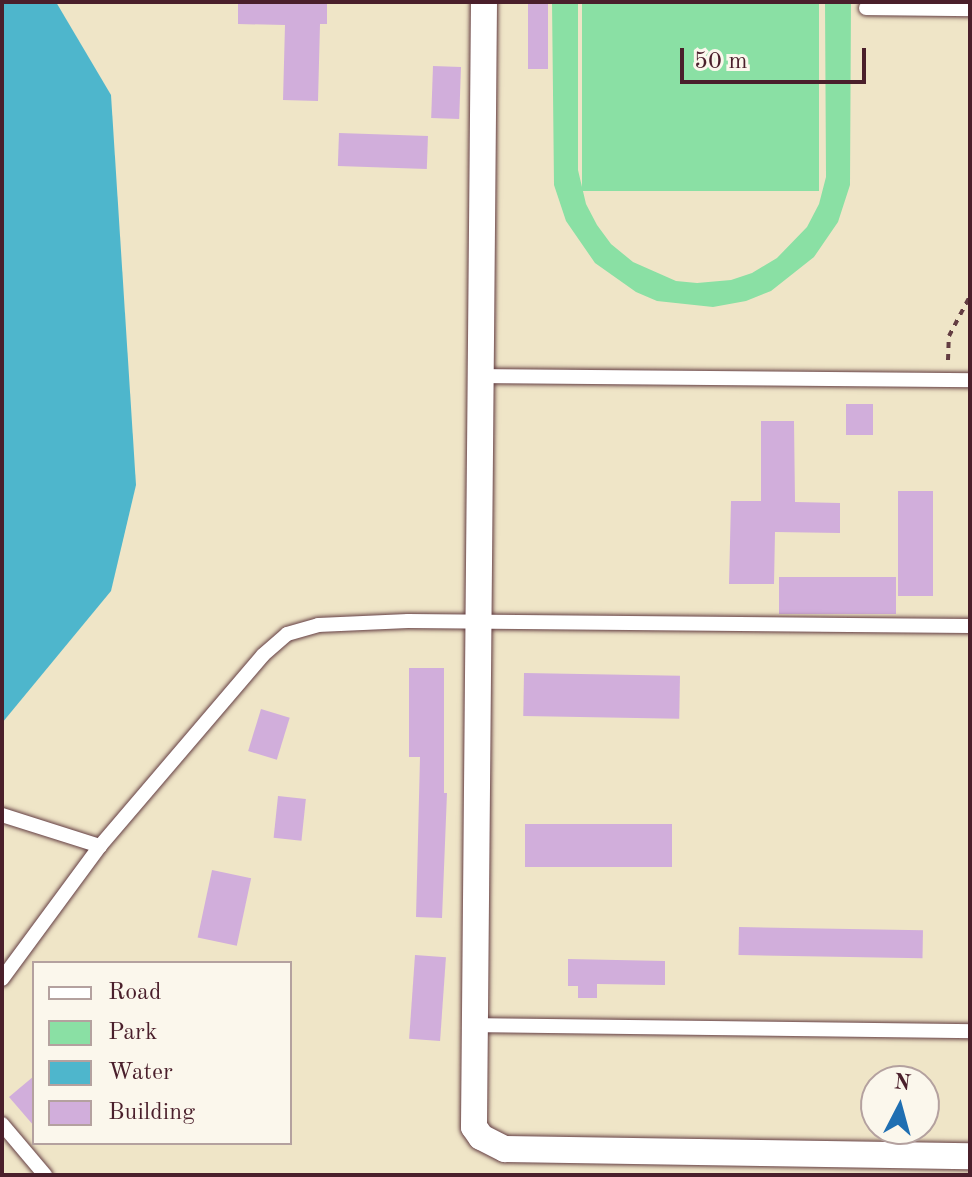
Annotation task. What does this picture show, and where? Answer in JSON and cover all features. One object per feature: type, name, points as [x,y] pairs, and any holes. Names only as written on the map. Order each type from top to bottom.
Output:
[{"type":"street","points":[[484,2],[474,1127],[481,1137],[505,1149],[970,1156]]},
{"type":"lane","points":[[866,8],[970,9]]},
{"type":"lane","points":[[480,376],[970,380]]},
{"type":"lane","points":[[2,979],[100,846],[263,655],[287,634],[318,625],[477,622],[970,626]]},
{"type":"lane","points":[[2,815],[100,846]]},
{"type":"lane","points":[[473,1025],[970,1031]]},
{"type":"lane","points":[[2,1124],[45,1175]]},
{"type":"path","points":[[948,380],[949,336],[970,296]]},
{"type":"green space","points":[[552,2],[578,2],[578,170],[586,204],[611,244],[633,262],[676,281],[697,283],[731,280],[752,273],[777,258],[807,227],[819,204],[826,177],[825,2],[851,2],[850,185],[838,222],[814,257],[771,291],[746,301],[713,307],[657,301],[636,292],[595,263],[566,221],[554,185]]},
{"type":"green space","points":[[582,2],[819,2],[819,191],[582,191]]},
{"type":"water","points":[[2,2],[56,2],[111,95],[136,485],[111,591],[2,723]]},
{"type":"building","points":[[238,2],[327,2],[327,24],[320,24],[318,101],[283,100],[285,25],[238,24]]},
{"type":"building","points":[[528,2],[548,2],[548,69],[528,69]]},
{"type":"building","points":[[433,66],[461,67],[459,119],[431,118]]},
{"type":"building","points":[[339,133],[428,136],[427,169],[338,166]]},
{"type":"building","points":[[846,404],[873,404],[873,435],[846,435]]},
{"type":"building","points":[[761,421],[794,421],[795,502],[840,503],[840,533],[775,532],[774,584],[729,584],[731,501],[761,501]]},
{"type":"building","points":[[898,491],[933,491],[933,596],[898,596]]},
{"type":"building","points":[[779,577],[896,577],[896,614],[779,614]]},
{"type":"building","points":[[409,668],[444,668],[444,793],[447,793],[442,918],[416,917],[420,757],[409,757]]},
{"type":"building","points":[[524,673],[680,676],[679,719],[523,716]]},
{"type":"building","points":[[261,709],[290,718],[277,760],[248,751]]},
{"type":"building","points":[[278,796],[306,799],[301,841],[274,838]]},
{"type":"building","points":[[525,824],[672,824],[672,867],[525,867]]},
{"type":"building","points":[[212,870],[251,878],[237,946],[198,937]]},
{"type":"building","points":[[739,927],[923,930],[922,958],[739,955]]},
{"type":"building","points":[[415,955],[446,957],[440,1041],[409,1039]]},
{"type":"building","points":[[568,959],[665,961],[665,985],[597,984],[597,998],[578,998],[578,986],[568,986]]},
{"type":"building","points":[[32,1078],[32,1124],[9,1097]]}]
